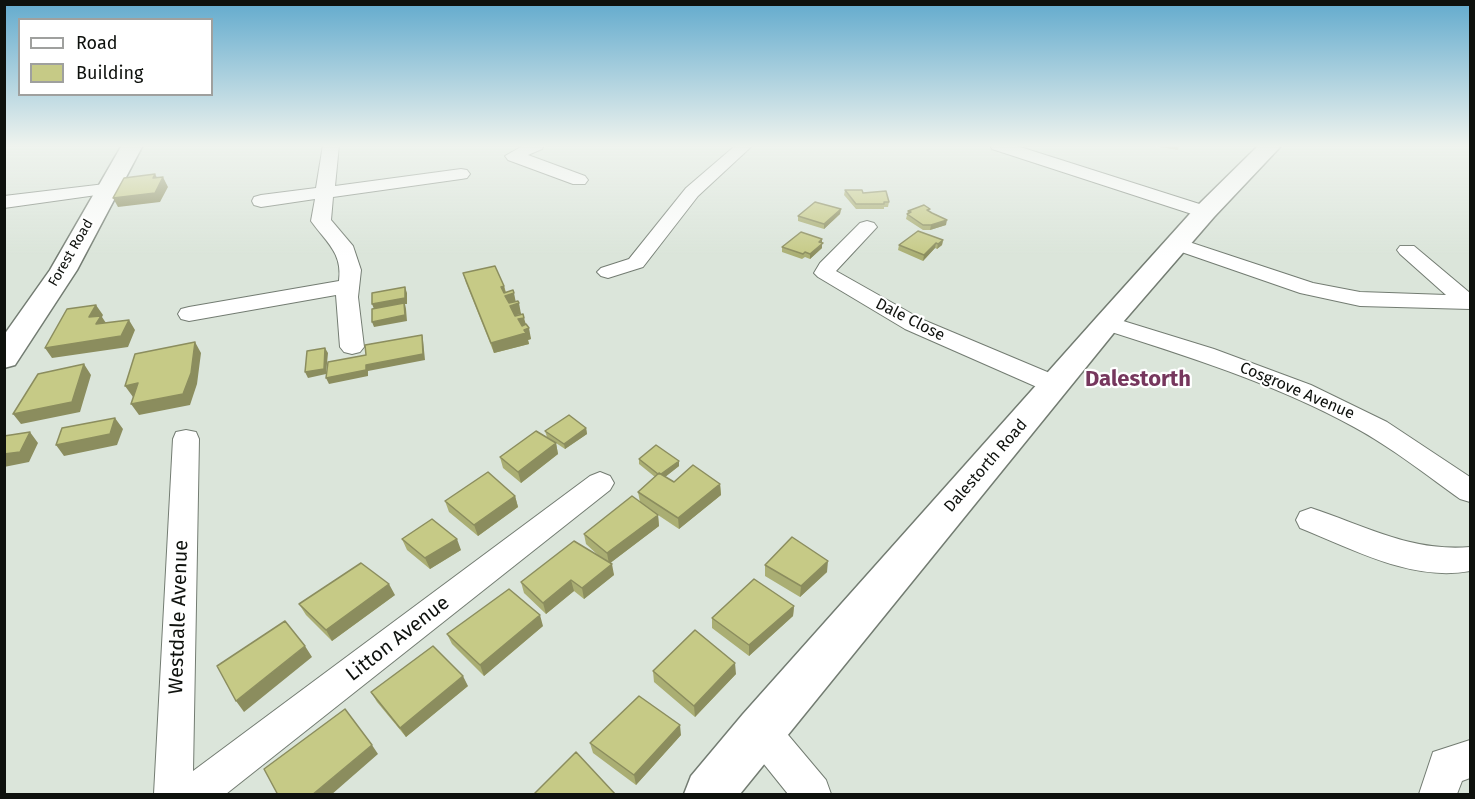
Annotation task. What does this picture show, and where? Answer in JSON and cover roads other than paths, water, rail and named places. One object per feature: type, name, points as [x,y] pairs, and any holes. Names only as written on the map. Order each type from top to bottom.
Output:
[{"type":"street","name":"Forest Road","points":[[4,358],[63,270],[109,182]]},
{"type":"street","points":[[325,182],[321,221],[343,246],[351,270],[347,297],[352,347]]},
{"type":"street","points":[[261,201],[401,182]]},
{"type":"street","points":[[608,272],[636,263],[692,192],[703,182]]},
{"type":"street","points":[[1113,182],[1205,212]]},
{"type":"street","name":"Dalestorth Road","points":[[709,795],[760,730],[1107,323],[1234,182]]},
{"type":"street","points":[[4,202],[105,189]]},
{"type":"street","name":"Dale Close","points":[[867,227],[827,267],[825,273],[913,324],[1055,385]]},
{"type":"street","points":[[1177,244],[1308,288],[1360,299],[1469,302]]},
{"type":"street","points":[[1407,250],[1469,302]]},
{"type":"street","points":[[189,314],[350,286]]},
{"type":"street","name":"Cosgrove Avenue","points":[[1107,323],[1218,358],[1319,399],[1365,422],[1470,491]]},
{"type":"street","name":"Westdale Avenue","points":[[173,795],[186,439]]},
{"type":"street","name":"Litton Avenue","points":[[195,795],[600,483]]},
{"type":"street","points":[[1311,520],[1414,557],[1443,563],[1457,563],[1470,559]]},
{"type":"street","points":[[760,730],[812,795]]},
{"type":"street","points":[[1438,795],[1447,766],[1470,759]]},
{"type":"district","name":"Dalestorth","points":[[1138,380]]}]
